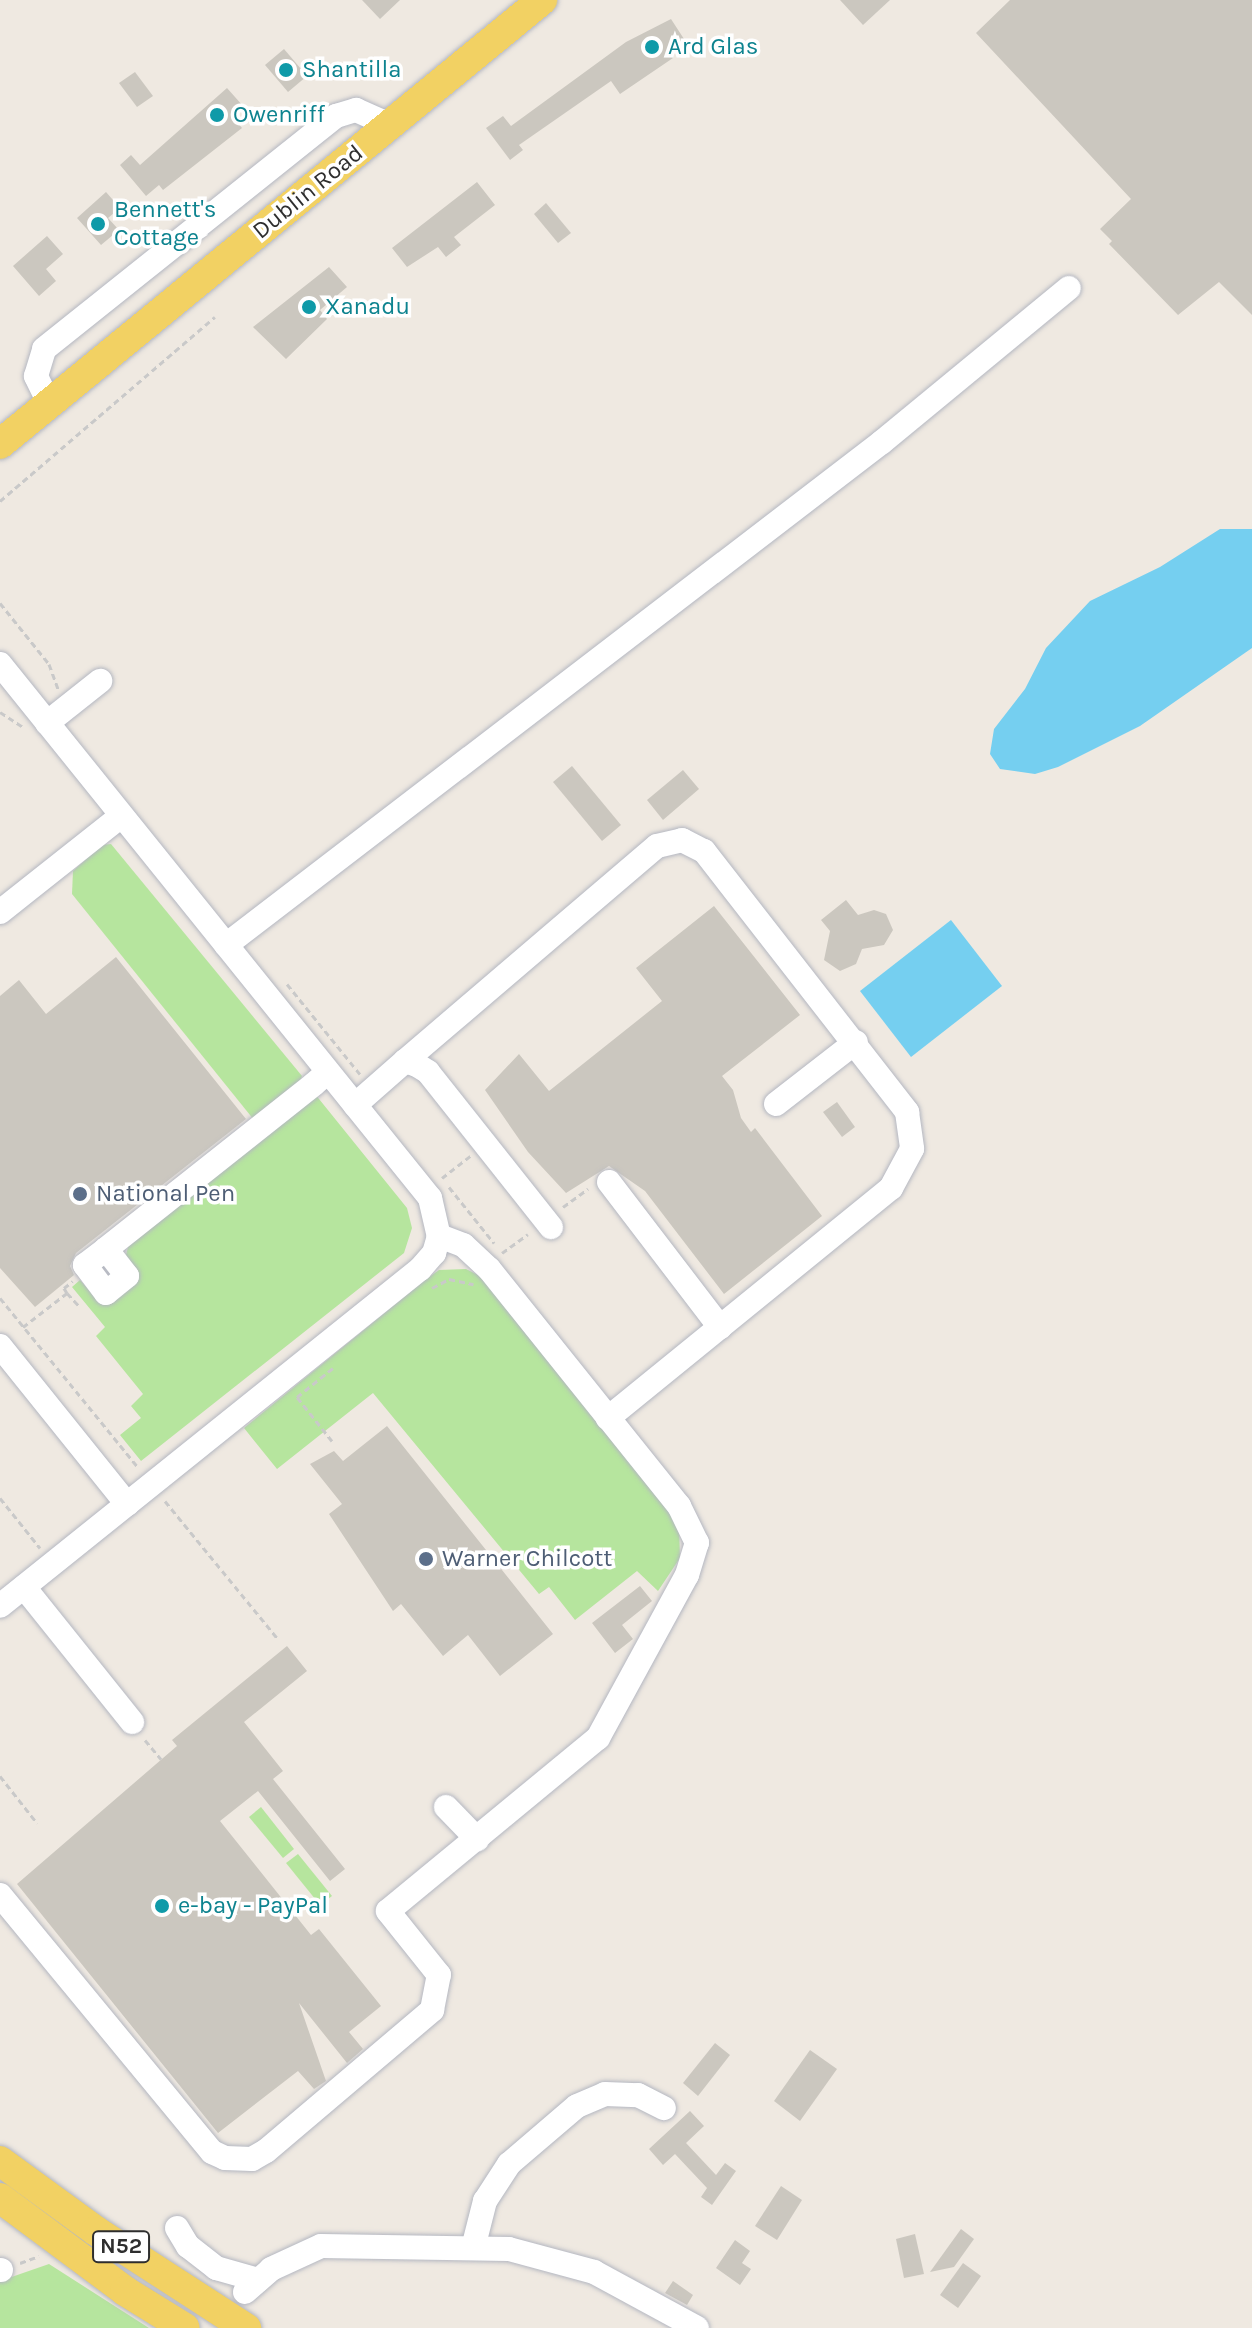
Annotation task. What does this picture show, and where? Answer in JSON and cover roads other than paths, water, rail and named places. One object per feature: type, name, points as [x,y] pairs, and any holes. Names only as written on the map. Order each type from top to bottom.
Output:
[{"type":"main road","name":"Dublin Road","points":[[0,444],[542,0]]},
{"type":"main road","name":"N52","points":[[0,2161],[96,2231],[246,2328]]},
{"type":"main road","name":"N52","points":[[0,2198],[185,2328]]},
{"type":"street","points":[[49,403],[36,376],[44,349],[336,116],[356,110],[390,125]]},
{"type":"street","points":[[226,945],[882,442],[1069,288]]},
{"type":"street","points":[[0,664],[56,716],[121,816],[328,1072],[364,1097],[430,1198],[439,1236],[434,1253],[420,1269],[0,1606]]},
{"type":"street","points":[[56,716],[100,681]]},
{"type":"street","points":[[0,912],[121,816]]},
{"type":"street","points":[[364,1097],[657,846],[682,840],[704,851],[856,1042],[907,1112],[909,1161],[891,1188],[608,1418]]},
{"type":"street","points":[[776,1104],[856,1042]]},
{"type":"street","points":[[405,1061],[428,1072],[551,1227]]},
{"type":"street","points":[[106,1249],[127,1276],[106,1293],[85,1265],[328,1072]]},
{"type":"street","points":[[609,1182],[720,1327]]},
{"type":"street","points":[[0,1895],[212,2152],[252,2159],[432,2010],[439,1975],[388,1911],[598,1738],[695,1556],[692,1524],[489,1269],[463,1245],[439,1236]]},
{"type":"street","points":[[0,1346],[127,1504]]},
{"type":"street","points":[[24,1587],[139,1731]]},
{"type":"street","points":[[446,1807],[477,1839]]},
{"type":"street","points":[[473,2248],[485,2201],[509,2164],[577,2106],[605,2094],[627,2095],[664,2108]]},
{"type":"street","points":[[177,2228],[188,2246],[216,2268],[251,2286],[295,2255],[321,2246],[473,2248],[523,2252],[594,2272],[697,2328]]},
{"type":"water","points":[[1220,529],[1252,529],[1252,648],[1140,726],[1058,767],[1035,774],[1000,769],[990,754],[994,729],[1025,689],[1046,648],[1090,601],[1160,567]]},
{"type":"water","points":[[951,920],[1002,986],[911,1057],[860,991]]},
{"type":"place","name":"Ard Glas","points":[[652,47]]},
{"type":"place","name":"Shantilla","points":[[286,70]]},
{"type":"place","name":"Owenriff","points":[[217,115]]},
{"type":"place","name":"Bennett's Cottage","points":[[98,224]]},
{"type":"place","name":"Xanadu","points":[[309,307]]},
{"type":"place","name":"National Pen","points":[[80,1194]]},
{"type":"place","name":"Warner Chilcott","points":[[426,1559]]},
{"type":"place","name":"e-bay - PayPal","points":[[162,1906]]}]
